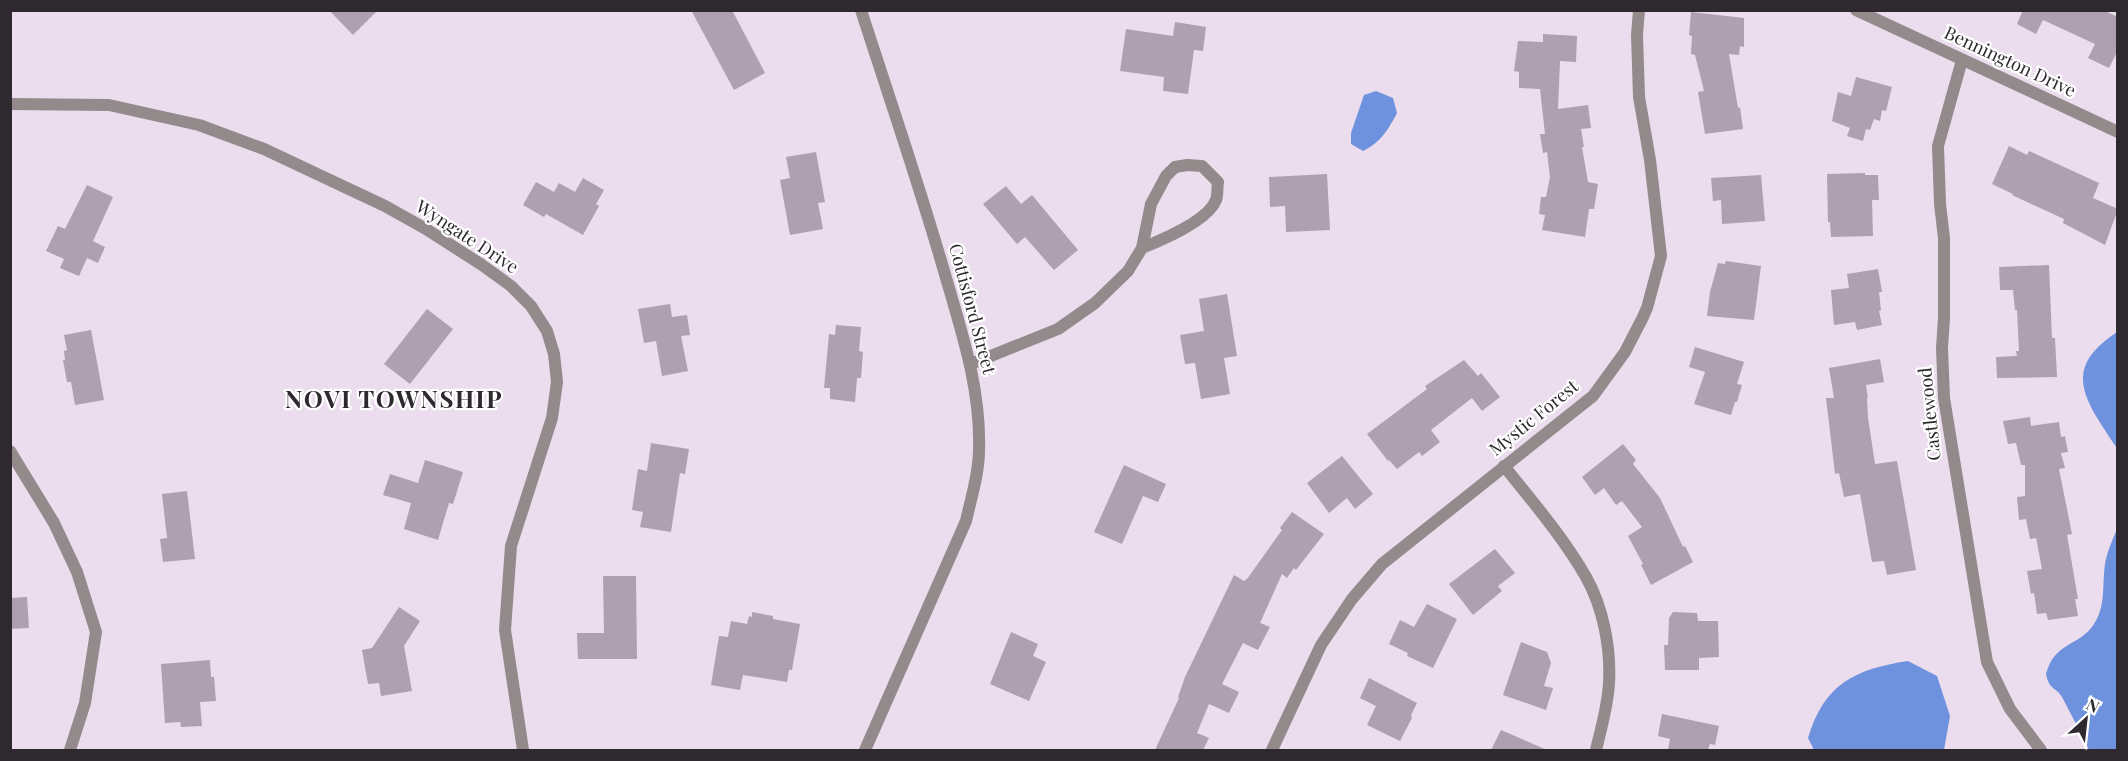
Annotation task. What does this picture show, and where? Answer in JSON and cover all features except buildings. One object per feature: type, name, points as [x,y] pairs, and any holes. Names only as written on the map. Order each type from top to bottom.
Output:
[{"type":"street","name":"Cottisford Street","points":[[861,10],[927,212],[971,364],[978,408],[979,451],[974,489],[966,521],[866,750]]},
{"type":"street","name":"Mystic Forest","points":[[1272,750],[1321,645],[1352,599],[1382,564],[1593,396],[1625,352],[1647,308],[1661,256],[1650,160],[1639,97],[1637,35],[1639,10]]},
{"type":"street","name":"Bennington Drive","points":[[1856,10],[2118,132]]},
{"type":"street","name":"Castlewood","points":[[1962,60],[1938,146],[1944,238],[1942,348],[1944,398],[1987,662],[2010,709],[2041,750]]},
{"type":"street","name":"Wyngate Drive","points":[[10,104],[109,105],[199,125],[264,149],[386,206],[426,229],[511,286],[531,306],[547,331],[554,354],[557,382],[552,418],[511,546],[505,630],[523,750]]},
{"type":"street","points":[[971,364],[1058,329],[1095,303],[1128,271],[1142,248],[1151,204],[1166,176],[1175,167],[1187,165],[1202,166],[1212,174],[1218,182],[1216,200],[1202,218],[1166,239],[1142,248]]},
{"type":"street","points":[[10,451],[54,523],[77,572],[96,632],[85,703],[70,750]]},
{"type":"street","points":[[1504,466],[1586,577],[1600,611],[1607,644],[1609,684],[1596,750]]},
{"type":"water","points":[[1376,91],[1393,98],[1397,113],[1375,144],[1363,151],[1351,144],[1351,133],[1364,95]]},
{"type":"water","points":[[2117,332],[2117,448],[2091,407],[2083,382],[2087,361],[2104,342]]},
{"type":"water","points":[[2117,529],[2117,750],[2089,750],[2062,697],[2051,686],[2046,674],[2055,656],[2088,631],[2098,617],[2102,603],[2106,560]]},
{"type":"water","points":[[1908,661],[1937,676],[1950,716],[1944,750],[1814,750],[1808,738],[1823,704],[1833,692],[1844,682],[1857,675],[1889,664]]},
{"type":"district","name":"NOVI TOWNSHIP","points":[[394,400]]}]
